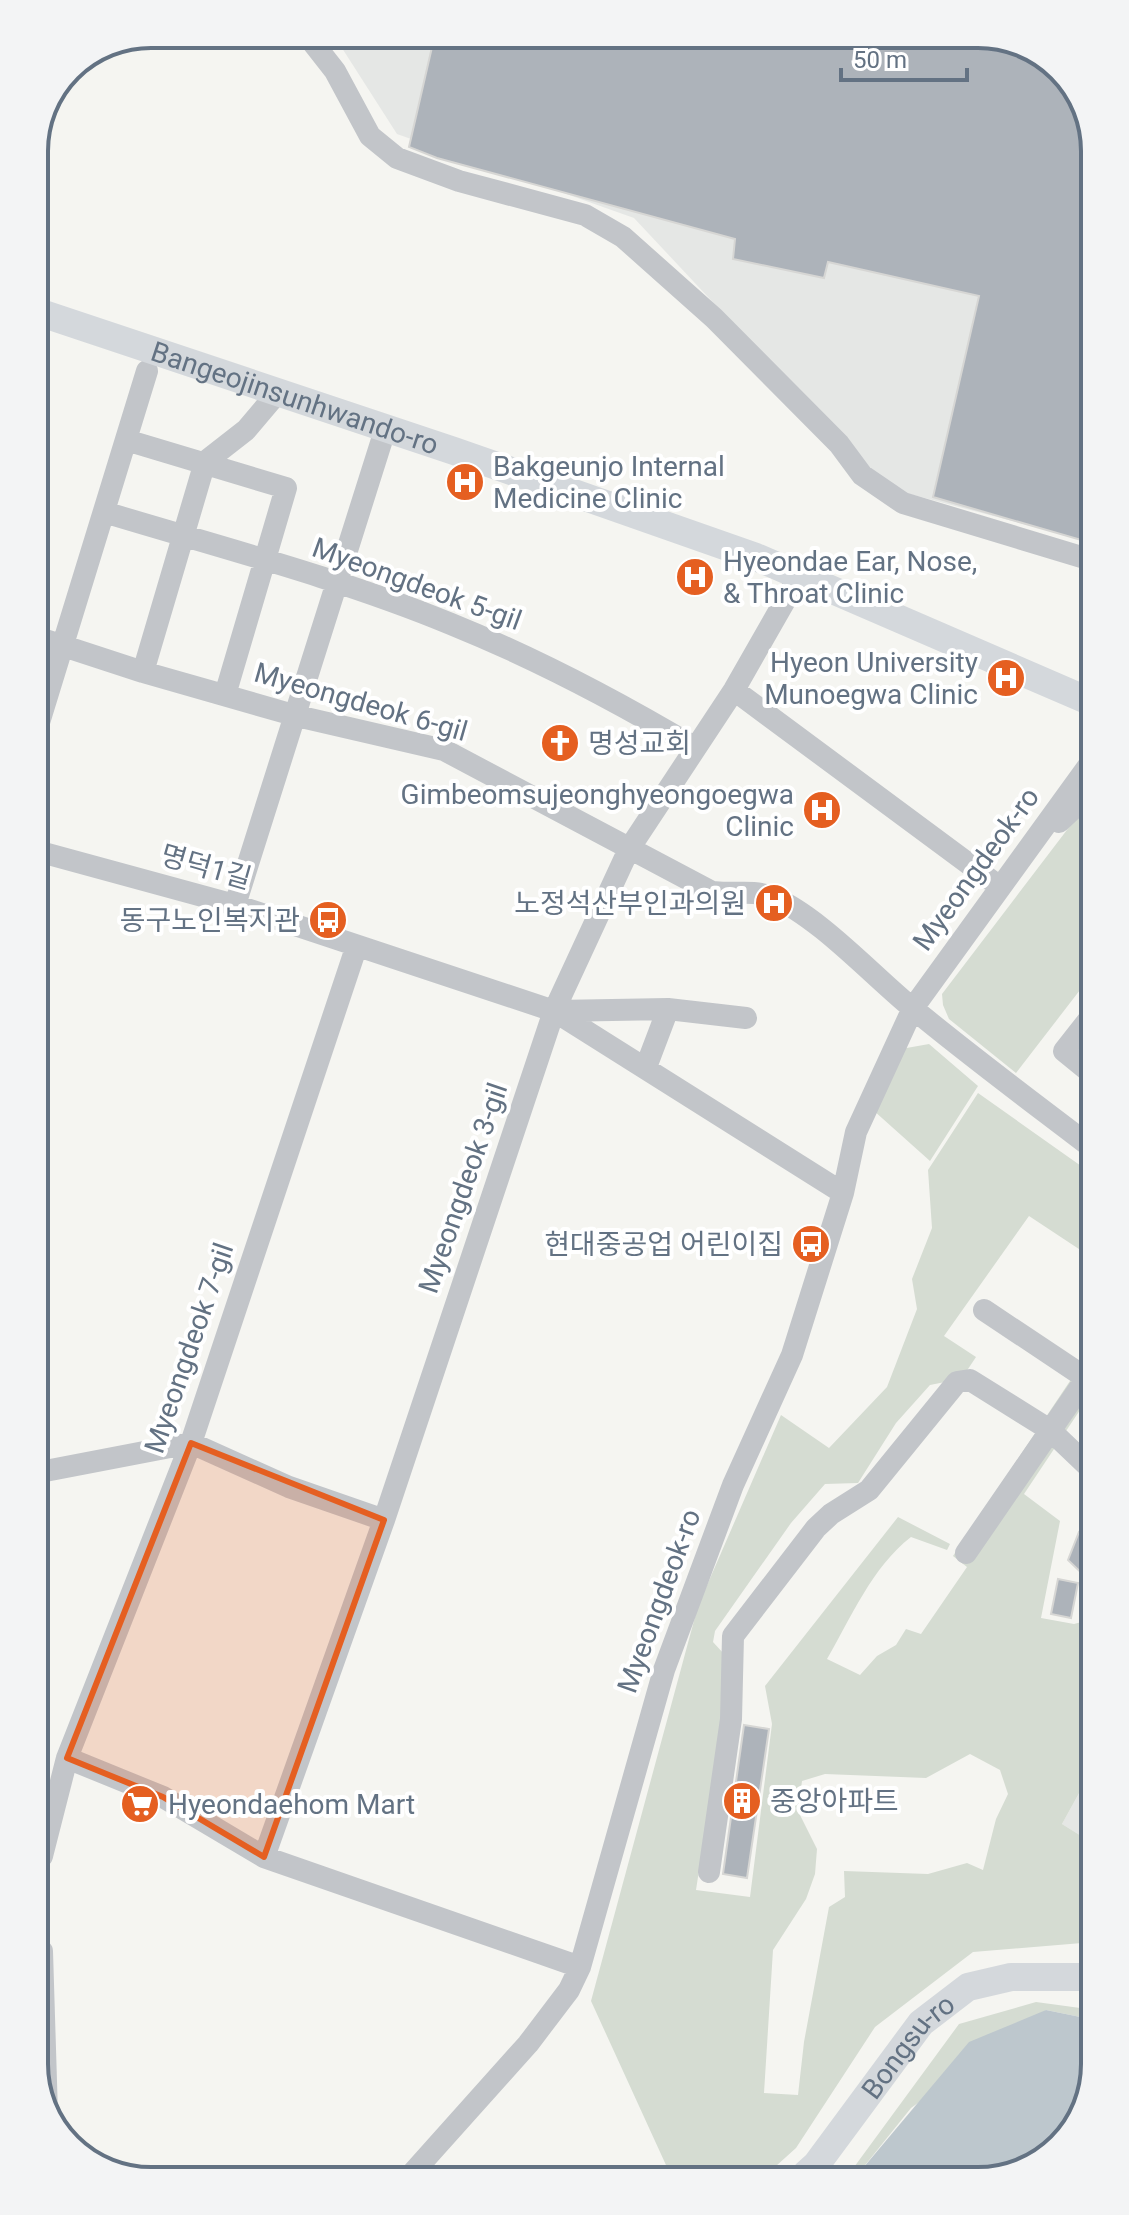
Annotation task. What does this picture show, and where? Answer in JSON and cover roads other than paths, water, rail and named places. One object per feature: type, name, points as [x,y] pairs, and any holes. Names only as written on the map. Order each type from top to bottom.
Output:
[{"type":"main road","name":"Bangeojinsunhwando-ro","points":[[48,315],[386,427],[756,557],[1081,698]]},
{"type":"main road","name":"Bongsu-ro","points":[[814,2167],[921,2023],[968,1987],[1011,1977],[1081,1977]]},
{"type":"street","points":[[317,48],[335,71],[370,136],[397,158],[459,181],[585,215],[623,237],[714,318],[839,444],[862,475],[903,503],[1081,557]]},
{"type":"street","points":[[48,694],[147,371]]},
{"type":"street","points":[[143,672],[205,462],[246,430],[279,391]]},
{"type":"street","points":[[235,905],[386,427]]},
{"type":"street","points":[[126,440],[286,488],[225,695]]},
{"type":"street","name":"Myeongdeok 5-gil","points":[[104,512],[336,582],[450,623],[552,669],[694,747]]},
{"type":"street","name":"Myeongdeok 3-gil","points":[[264,1857],[384,1520],[554,1011],[629,849],[734,690],[799,576]]},
{"type":"street","name":"Myeongdeok 6-gil","points":[[48,641],[297,716],[444,750],[712,892],[729,895],[754,892],[797,909],[913,1008]]},
{"type":"street","points":[[734,690],[1000,887]]},
{"type":"street","name":"Myeongdeok-ro","points":[[418,2167],[528,2044],[569,1990],[580,1967],[664,1670],[733,1485],[792,1355],[843,1193],[856,1132],[913,1008],[1081,776]]},
{"type":"street","points":[[1037,835],[1061,821],[1081,802]]},
{"type":"street","name":"명덕1길","points":[[48,854],[235,905],[356,948]]},
{"type":"street","points":[[356,948],[554,1011],[843,1193]]},
{"type":"street","name":"Myeongdeok 7-gil","points":[[48,1832],[67,1758],[191,1443],[356,948]]},
{"type":"street","points":[[913,1008],[1081,1139]]},
{"type":"street","points":[[554,1011],[668,1009],[746,1018]]},
{"type":"street","points":[[646,1067],[668,1009]]},
{"type":"street","points":[[1081,1029],[1064,1051],[1081,1065]]},
{"type":"street","points":[[984,1310],[1081,1369]]},
{"type":"street","points":[[709,1872],[731,1719],[733,1636],[816,1528],[831,1514],[869,1490],[957,1382],[970,1380],[1050,1430],[1081,1460]]},
{"type":"street","points":[[966,1553],[1081,1385]]},
{"type":"street","points":[[48,1470],[191,1443],[289,1487],[384,1520]]},
{"type":"street","points":[[67,1758],[163,1797],[264,1857],[580,1967]]},
{"type":"place","name":"Bakgeunjo Internal Medicine Clinic","points":[[465,482]]},
{"type":"place","name":"Hyeondae Ear, Nose, & Throat Clinic","points":[[695,577]]},
{"type":"place","name":"Hyeon University Munoegwa Clinic","points":[[1006,678]]},
{"type":"place","name":"명성교회","points":[[560,743]]},
{"type":"place","name":"Gimbeomsujeonghyeongoegwa Clinic","points":[[822,810]]},
{"type":"place","name":"노정석산부인과의원","points":[[774,903]]},
{"type":"place","name":"동구노인복지관","points":[[328,920]]},
{"type":"place","name":"현대중공업 어린이집","points":[[811,1244]]},
{"type":"place","name":"중앙아파트","points":[[742,1801]]},
{"type":"place","name":"Hyeondaehom Mart","points":[[140,1804]]}]
